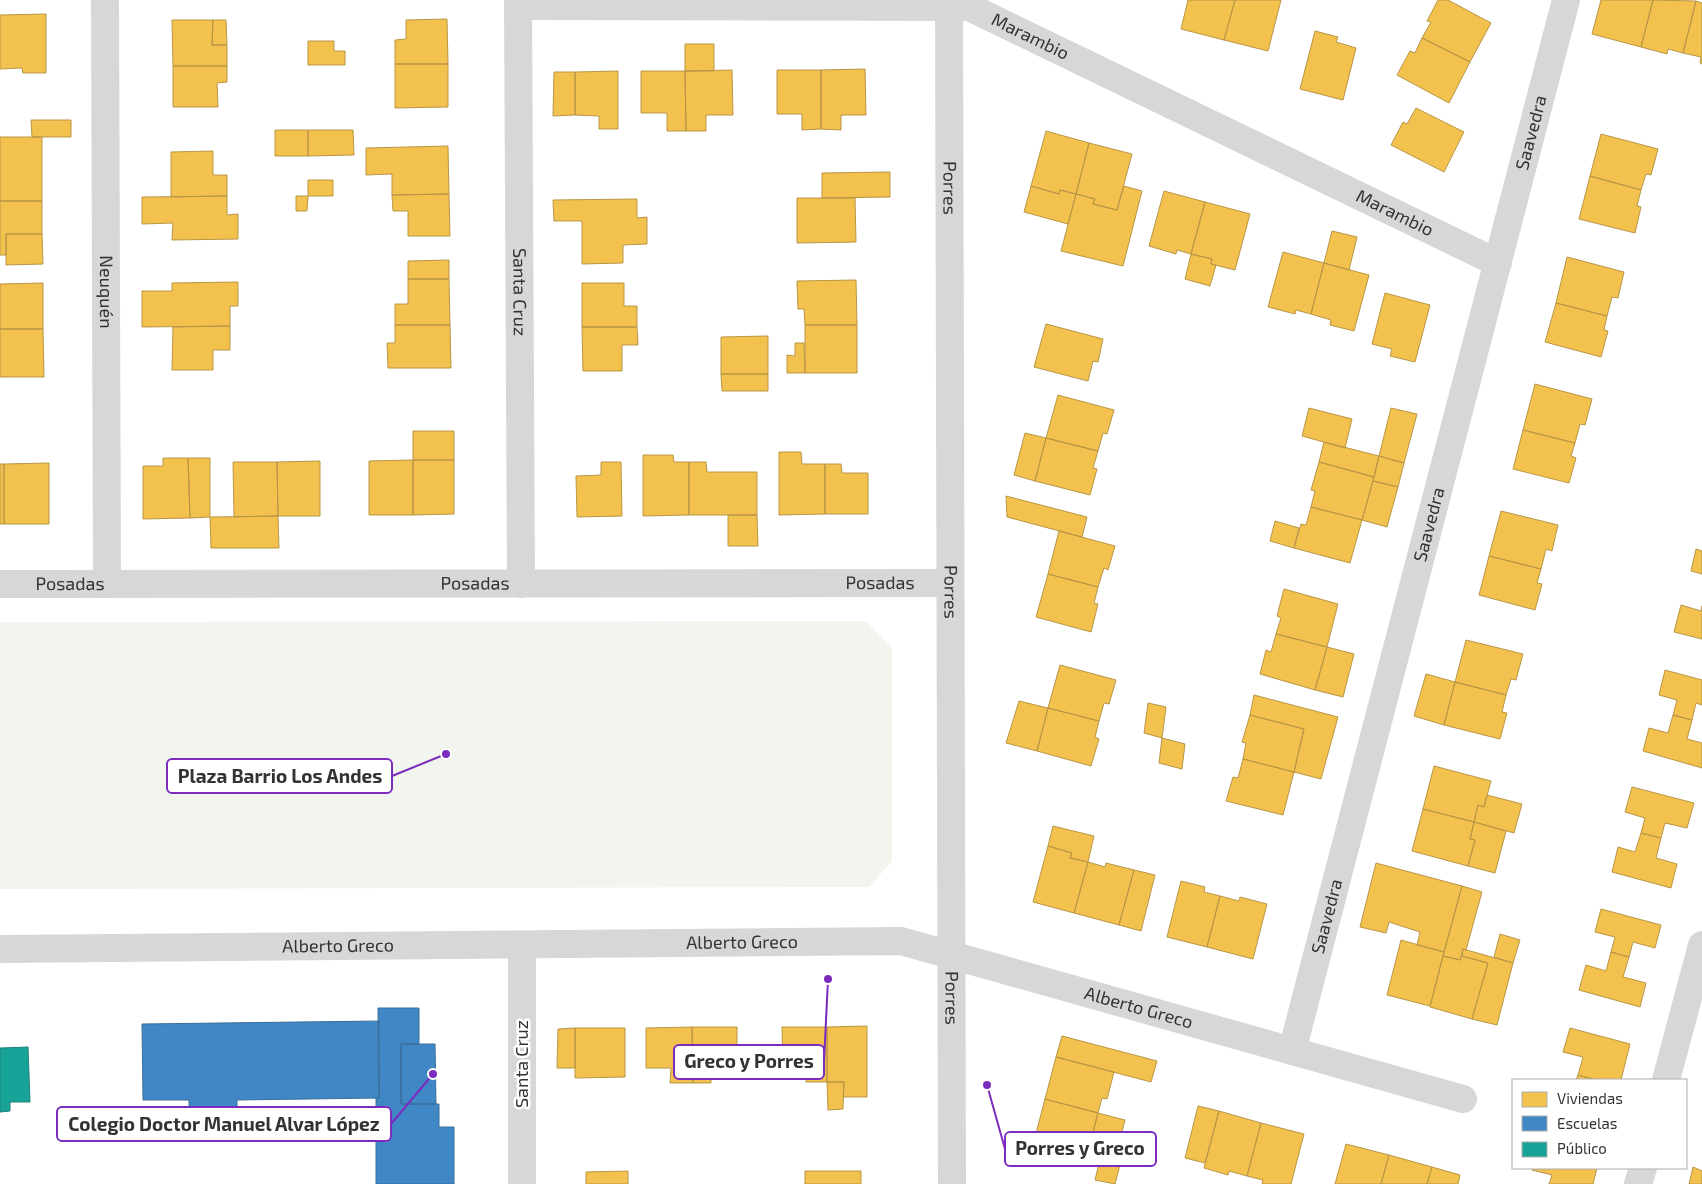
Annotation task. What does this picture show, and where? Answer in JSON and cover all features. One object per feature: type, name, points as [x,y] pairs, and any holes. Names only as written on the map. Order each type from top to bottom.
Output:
[{"type":"street","name":"Neuquén","points":[[106,0],[107,584]]},
{"type":"street","name":"Saavedra","points":[[1292,1051],[1566,0]]},
{"type":"street","name":"Marambio","points":[[518,3],[949,3],[969,7],[1498,263]]},
{"type":"street","name":"Santa Cruz","points":[[518,3],[522,584]]},
{"type":"street","name":"Porres","points":[[949,3],[952,1184]]},
{"type":"street","name":"Posadas","points":[[0,584],[950,583]]},
{"type":"street","name":"Alberto Greco","points":[[0,949],[901,941],[1464,1099]]},
{"type":"street","points":[[1666,1079],[1702,944]]},
{"type":"street","name":"Santa Cruz","points":[[522,945],[522,1184]]},
{"type":"street","points":[[1638,1184],[1642,1169]]},
{"type":"shaded area","points":[[866,621],[892,647],[892,861],[869,887],[0,889],[0,622]]},
{"type":"building: Viviendas","points":[[1188,0],[1235,0],[1224,40],[1181,29]]},
{"type":"building: Viviendas","points":[[1235,0],[1281,0],[1268,51],[1224,40]]},
{"type":"building: Viviendas","points":[[1438,0],[1448,0],[1491,23],[1470,62],[1422,38],[1431,22],[1427,21]]},
{"type":"building: Viviendas","points":[[1601,0],[1653,0],[1641,47],[1592,34]]},
{"type":"building: Viviendas","points":[[1653,0],[1696,1],[1683,53],[1668,49],[1667,54],[1641,47]]},
{"type":"building: Viviendas","points":[[1696,1],[1702,3],[1702,64],[1700,63],[1701,57],[1683,53]]},
{"type":"building: Viviendas","points":[[46,14],[46,73],[23,73],[22,68],[0,69],[0,15]]},
{"type":"building: Viviendas","points":[[447,19],[448,64],[395,64],[395,40],[406,39],[406,20]]},
{"type":"building: Viviendas","points":[[172,20],[213,20],[212,45],[227,45],[227,66],[173,66]]},
{"type":"building: Viviendas","points":[[213,20],[226,20],[227,45],[212,45]]},
{"type":"building: Viviendas","points":[[1315,31],[1338,37],[1336,42],[1356,48],[1343,100],[1300,89]]},
{"type":"building: Viviendas","points":[[1422,38],[1470,62],[1449,103],[1397,75],[1410,51],[1415,53]]},
{"type":"building: Viviendas","points":[[308,41],[334,41],[334,51],[345,51],[345,65],[308,65]]},
{"type":"building: Viviendas","points":[[685,44],[714,44],[714,71],[685,71]]},
{"type":"building: Viviendas","points":[[395,64],[448,64],[448,107],[395,108]]},
{"type":"building: Viviendas","points":[[173,66],[227,66],[227,82],[217,83],[218,107],[173,107]]},
{"type":"building: Viviendas","points":[[865,69],[866,115],[841,115],[841,130],[821,129],[821,70]]},
{"type":"building: Viviendas","points":[[732,70],[733,115],[706,115],[706,131],[686,131],[685,71]]},
{"type":"building: Viviendas","points":[[777,70],[821,70],[821,129],[802,130],[802,114],[777,114]]},
{"type":"building: Viviendas","points":[[618,71],[618,129],[599,129],[599,116],[575,115],[575,72]]},
{"type":"building: Viviendas","points":[[641,71],[685,71],[686,131],[667,131],[667,113],[641,113]]},
{"type":"building: Viviendas","points":[[554,72],[575,72],[575,115],[553,116]]},
{"type":"building: Viviendas","points":[[1416,108],[1464,132],[1444,172],[1391,145],[1403,122],[1407,124]]},
{"type":"building: Viviendas","points":[[31,120],[71,120],[71,137],[32,137]]},
{"type":"building: Viviendas","points":[[275,130],[308,130],[308,156],[275,156]]},
{"type":"building: Viviendas","points":[[308,130],[353,130],[354,155],[308,156]]},
{"type":"building: Viviendas","points":[[1046,131],[1089,143],[1076,194],[1060,190],[1059,194],[1031,186]]},
{"type":"building: Viviendas","points":[[1601,134],[1658,149],[1651,175],[1646,174],[1641,190],[1590,176]]},
{"type":"building: Viviendas","points":[[0,137],[42,137],[42,201],[0,201]]},
{"type":"building: Viviendas","points":[[1089,143],[1132,154],[1117,210],[1093,204],[1095,199],[1076,194]]},
{"type":"building: Viviendas","points":[[448,146],[449,194],[392,195],[392,174],[366,175],[366,148]]},
{"type":"building: Viviendas","points":[[213,151],[213,175],[227,175],[227,196],[171,197],[171,152]]},
{"type":"building: Viviendas","points":[[890,172],[890,197],[822,198],[822,173]]},
{"type":"building: Viviendas","points":[[1590,176],[1641,190],[1637,206],[1641,207],[1635,233],[1579,219]]},
{"type":"building: Viviendas","points":[[308,180],[333,180],[333,196],[308,196]]},
{"type":"building: Viviendas","points":[[1031,186],[1059,194],[1060,190],[1076,194],[1068,224],[1024,212]]},
{"type":"building: Viviendas","points":[[1124,186],[1142,191],[1123,266],[1061,251],[1076,194],[1095,199],[1093,204],[1117,210]]},
{"type":"building: Viviendas","points":[[1164,191],[1205,202],[1191,254],[1177,250],[1176,254],[1149,246]]},
{"type":"building: Viviendas","points":[[449,194],[450,236],[408,236],[408,211],[393,211],[392,195]]},
{"type":"building: Viviendas","points":[[227,196],[227,215],[238,214],[238,239],[172,240],[173,223],[142,224],[142,197]]},
{"type":"building: Viviendas","points":[[296,196],[308,196],[307,211],[296,211]]},
{"type":"building: Viviendas","points":[[797,198],[855,198],[856,242],[797,243]]},
{"type":"building: Viviendas","points":[[637,199],[637,218],[647,217],[647,244],[623,245],[623,263],[582,264],[582,221],[554,221],[553,200]]},
{"type":"building: Viviendas","points":[[0,201],[42,201],[42,234],[6,234],[6,255],[0,255]]},
{"type":"building: Viviendas","points":[[1205,202],[1250,214],[1235,270],[1211,264],[1212,259],[1191,254]]},
{"type":"building: Viviendas","points":[[1332,231],[1357,237],[1349,270],[1324,263]]},
{"type":"building: Viviendas","points":[[6,234],[42,234],[43,264],[6,265]]},
{"type":"building: Viviendas","points":[[1283,252],[1324,263],[1311,314],[1296,310],[1295,314],[1268,307]]},
{"type":"building: Viviendas","points":[[1191,254],[1212,259],[1211,264],[1216,265],[1210,286],[1185,279]]},
{"type":"building: Viviendas","points":[[1567,257],[1624,272],[1618,298],[1612,297],[1607,316],[1556,303]]},
{"type":"building: Viviendas","points":[[449,260],[449,279],[408,279],[408,261]]},
{"type":"building: Viviendas","points":[[1324,263],[1369,275],[1354,331],[1330,325],[1331,320],[1311,314]]},
{"type":"building: Viviendas","points":[[408,279],[449,279],[450,325],[395,325],[395,304],[408,304]]},
{"type":"building: Viviendas","points":[[856,280],[857,325],[805,325],[804,309],[798,309],[797,281]]},
{"type":"building: Viviendas","points":[[238,282],[238,306],[230,306],[230,326],[142,327],[142,291],[172,291],[172,283]]},
{"type":"building: Viviendas","points":[[43,283],[43,329],[0,329],[0,284]]},
{"type":"building: Viviendas","points":[[582,283],[624,283],[624,306],[637,306],[637,327],[582,327]]},
{"type":"building: Viviendas","points":[[1385,293],[1430,305],[1415,362],[1390,356],[1392,349],[1372,344]]},
{"type":"building: Viviendas","points":[[1556,303],[1607,316],[1604,330],[1608,331],[1601,357],[1545,342]]},
{"type":"building: Viviendas","points":[[1046,324],[1103,339],[1098,362],[1093,361],[1088,381],[1034,367]]},
{"type":"building: Viviendas","points":[[395,325],[450,325],[451,368],[388,368],[387,343],[395,343]]},
{"type":"building: Viviendas","points":[[805,325],[857,325],[857,373],[805,373]]},
{"type":"building: Viviendas","points":[[230,326],[230,350],[213,350],[213,370],[172,370],[173,327]]},
{"type":"building: Viviendas","points":[[582,327],[637,327],[638,345],[622,345],[622,371],[583,371]]},
{"type":"building: Viviendas","points":[[0,329],[43,329],[44,377],[0,377]]},
{"type":"building: Viviendas","points":[[768,336],[768,374],[721,374],[721,337]]},
{"type":"building: Viviendas","points":[[795,343],[804,343],[805,373],[787,373],[787,355],[795,356]]},
{"type":"building: Viviendas","points":[[721,374],[768,374],[768,391],[722,391]]},
{"type":"building: Viviendas","points":[[1535,384],[1592,399],[1585,425],[1580,424],[1575,443],[1523,430]]},
{"type":"building: Viviendas","points":[[1058,395],[1114,410],[1107,434],[1103,433],[1098,451],[1046,438]]},
{"type":"building: Viviendas","points":[[1309,408],[1352,419],[1345,448],[1302,436]]},
{"type":"building: Viviendas","points":[[1391,408],[1417,414],[1404,463],[1379,456]]},
{"type":"building: Viviendas","points":[[1523,430],[1575,443],[1571,456],[1576,458],[1569,483],[1513,469]]},
{"type":"building: Viviendas","points":[[413,431],[454,431],[454,460],[413,460]]},
{"type":"building: Viviendas","points":[[1025,433],[1046,438],[1035,481],[1014,475]]},
{"type":"building: Viviendas","points":[[1046,438],[1098,451],[1093,468],[1097,469],[1090,495],[1035,481]]},
{"type":"building: Viviendas","points":[[1324,442],[1379,456],[1374,477],[1319,462]]},
{"type":"building: Viviendas","points":[[779,452],[801,452],[802,464],[825,464],[825,514],[779,515]]},
{"type":"building: Viviendas","points":[[643,455],[673,455],[674,462],[689,462],[689,515],[643,516]]},
{"type":"building: Viviendas","points":[[1379,456],[1404,463],[1398,487],[1373,481]]},
{"type":"building: Viviendas","points":[[163,458],[188,458],[190,518],[143,519],[143,466],[163,466]]},
{"type":"building: Viviendas","points":[[188,458],[210,458],[210,517],[190,518]]},
{"type":"building: Viviendas","points":[[413,460],[413,515],[369,515],[369,461]]},
{"type":"building: Viviendas","points":[[413,460],[454,460],[454,514],[413,515]]},
{"type":"building: Viviendas","points":[[320,461],[320,516],[278,516],[277,462]]},
{"type":"building: Viviendas","points":[[233,462],[277,462],[278,516],[234,517]]},
{"type":"building: Viviendas","points":[[601,462],[621,462],[622,516],[577,517],[576,476],[601,475]]},
{"type":"building: Viviendas","points":[[689,462],[706,462],[707,472],[757,472],[757,515],[689,515]]},
{"type":"building: Viviendas","points":[[1319,462],[1374,477],[1362,520],[1311,507],[1315,491],[1311,490]]},
{"type":"building: Viviendas","points":[[49,463],[49,524],[4,524],[4,464]]},
{"type":"building: Viviendas","points":[[0,464],[4,464],[4,524],[0,524]]},
{"type":"building: Viviendas","points":[[825,464],[841,464],[842,473],[868,473],[868,514],[825,514]]},
{"type":"building: Viviendas","points":[[1373,481],[1398,487],[1387,527],[1362,520]]},
{"type":"building: Viviendas","points":[[1006,496],[1087,517],[1082,537],[1007,517]]},
{"type":"building: Viviendas","points":[[1311,507],[1362,520],[1350,563],[1294,548],[1301,524],[1306,525]]},
{"type":"building: Viviendas","points":[[1501,511],[1558,525],[1552,551],[1546,549],[1541,569],[1489,556]]},
{"type":"building: Viviendas","points":[[728,515],[757,515],[758,546],[728,546]]},
{"type":"building: Viviendas","points":[[278,516],[279,548],[211,548],[210,517]]},
{"type":"building: Viviendas","points":[[1275,521],[1299,528],[1294,548],[1270,541]]},
{"type":"building: Viviendas","points":[[1059,531],[1115,546],[1108,570],[1104,568],[1098,587],[1048,574]]},
{"type":"building: Viviendas","points":[[1696,549],[1702,551],[1702,574],[1691,571]]},
{"type":"building: Viviendas","points":[[1489,556],[1541,569],[1537,583],[1542,584],[1535,610],[1479,595]]},
{"type":"building: Viviendas","points":[[1048,574],[1098,587],[1094,603],[1098,604],[1091,632],[1036,617]]},
{"type":"building: Viviendas","points":[[1284,589],[1338,604],[1327,647],[1276,634],[1281,618],[1277,616]]},
{"type":"building: Viviendas","points":[[1681,605],[1701,611],[1702,606],[1702,639],[1674,632]]},
{"type":"building: Viviendas","points":[[1276,634],[1327,647],[1315,690],[1260,674],[1266,650],[1271,652]]},
{"type":"building: Viviendas","points":[[1466,640],[1523,654],[1516,680],[1511,679],[1506,695],[1455,682]]},
{"type":"building: Viviendas","points":[[1327,647],[1354,654],[1343,697],[1315,690]]},
{"type":"building: Viviendas","points":[[1060,665],[1116,680],[1109,704],[1104,703],[1099,721],[1048,708]]},
{"type":"building: Viviendas","points":[[1665,670],[1702,680],[1702,705],[1696,703],[1692,720],[1673,715],[1677,700],[1659,695]]},
{"type":"building: Viviendas","points":[[1426,674],[1455,682],[1444,725],[1414,716]]},
{"type":"building: Viviendas","points":[[1455,682],[1506,695],[1502,712],[1507,713],[1500,739],[1444,725]]},
{"type":"building: Viviendas","points":[[1254,695],[1338,717],[1321,779],[1294,772],[1304,729],[1250,715]]},
{"type":"building: Viviendas","points":[[1019,701],[1048,708],[1037,751],[1006,743]]},
{"type":"building: Viviendas","points":[[1148,703],[1166,707],[1162,738],[1144,733]]},
{"type":"building: Viviendas","points":[[1048,708],[1099,721],[1095,737],[1099,739],[1091,766],[1037,751]]},
{"type":"building: Viviendas","points":[[1250,715],[1304,729],[1294,772],[1243,759],[1246,743],[1242,742]]},
{"type":"building: Viviendas","points":[[1673,715],[1692,720],[1687,739],[1702,743],[1702,768],[1643,751],[1649,728],[1668,733]]},
{"type":"building: Viviendas","points":[[1162,738],[1185,744],[1182,769],[1159,763]]},
{"type":"building: Viviendas","points":[[1243,759],[1294,772],[1283,815],[1226,801],[1233,777],[1238,778]]},
{"type":"building: Viviendas","points":[[1434,766],[1491,781],[1484,807],[1478,805],[1474,822],[1423,809]]},
{"type":"building: Viviendas","points":[[1632,787],[1694,803],[1687,828],[1665,823],[1661,838],[1641,833],[1645,818],[1625,812]]},
{"type":"building: Viviendas","points":[[1487,795],[1522,804],[1514,833],[1474,822],[1478,805],[1484,807]]},
{"type":"building: Viviendas","points":[[1423,809],[1474,822],[1470,839],[1475,840],[1468,866],[1412,851]]},
{"type":"building: Viviendas","points":[[1474,822],[1506,831],[1495,873],[1468,866],[1475,840],[1470,839]]},
{"type":"building: Viviendas","points":[[1053,826],[1094,836],[1088,862],[1070,858],[1072,853],[1048,846]]},
{"type":"building: Viviendas","points":[[1641,833],[1661,838],[1656,858],[1677,864],[1671,888],[1612,872],[1618,847],[1635,852]]},
{"type":"building: Viviendas","points":[[1048,846],[1072,853],[1070,858],[1088,862],[1074,913],[1033,902]]},
{"type":"building: Viviendas","points":[[1088,862],[1105,867],[1106,863],[1134,870],[1119,925],[1074,913]]},
{"type":"building: Viviendas","points":[[1376,863],[1462,886],[1444,952],[1417,945],[1420,932],[1389,922],[1386,933],[1360,927]]},
{"type":"building: Viviendas","points":[[1134,870],[1155,875],[1141,931],[1119,925]]},
{"type":"building: Viviendas","points":[[1181,881],[1205,887],[1204,892],[1220,896],[1207,947],[1167,937]]},
{"type":"building: Viviendas","points":[[1462,886],[1482,892],[1466,950],[1463,949],[1460,960],[1443,956]]},
{"type":"building: Viviendas","points":[[1220,896],[1239,901],[1240,897],[1267,904],[1253,959],[1207,947]]},
{"type":"building: Viviendas","points":[[1601,909],[1661,925],[1655,948],[1633,942],[1629,957],[1611,952],[1615,937],[1595,932]]},
{"type":"building: Viviendas","points":[[1500,934],[1520,940],[1513,963],[1494,957]]},
{"type":"building: Viviendas","points":[[1401,940],[1444,952],[1430,1006],[1387,995]]},
{"type":"building: Viviendas","points":[[1463,949],[1513,963],[1497,1025],[1472,1019],[1488,963],[1462,956]]},
{"type":"building: Viviendas","points":[[1611,952],[1629,957],[1623,977],[1646,983],[1640,1007],[1579,990],[1586,965],[1606,971]]},
{"type":"building: Viviendas","points":[[1443,956],[1460,960],[1462,956],[1488,963],[1472,1019],[1430,1007]]},
{"type":"building: Viviendas","points":[[867,1026],[867,1097],[843,1097],[844,1082],[827,1082],[827,1027]]},
{"type":"building: Viviendas","points":[[692,1027],[693,1083],[670,1083],[671,1068],[646,1068],[646,1028]]},
{"type":"building: Viviendas","points":[[692,1027],[737,1027],[737,1070],[711,1070],[711,1083],[693,1083]]},
{"type":"building: Viviendas","points":[[782,1027],[827,1027],[827,1082],[806,1082],[806,1069],[783,1069]]},
{"type":"building: Viviendas","points":[[575,1028],[575,1068],[557,1068],[558,1029]]},
{"type":"building: Viviendas","points":[[575,1028],[625,1028],[625,1077],[575,1078]]},
{"type":"building: Viviendas","points":[[1570,1028],[1630,1044],[1621,1079],[1592,1079],[1578,1075],[1583,1057],[1563,1052]]},
{"type":"building: Viviendas","points":[[1062,1036],[1157,1061],[1151,1082],[1056,1057]]},
{"type":"building: Viviendas","points":[[1056,1057],[1114,1072],[1107,1099],[1102,1098],[1098,1113],[1045,1099]]},
{"type":"building: Viviendas","points":[[1578,1075],[1592,1079],[1576,1079]]},
{"type":"building: Viviendas","points":[[827,1082],[844,1082],[843,1109],[828,1110]]},
{"type":"building: Viviendas","points":[[1045,1099],[1098,1113],[1093,1132],[1096,1133],[1090,1157],[1034,1141]]},
{"type":"building: Viviendas","points":[[1198,1106],[1219,1111],[1205,1163],[1185,1158]]},
{"type":"building: Viviendas","points":[[1219,1111],[1261,1123],[1247,1176],[1229,1171],[1228,1175],[1204,1168]]},
{"type":"building: Viviendas","points":[[1098,1113],[1125,1120],[1120,1139],[1093,1132]]},
{"type":"building: Viviendas","points":[[1261,1123],[1304,1134],[1291,1184],[1262,1184],[1263,1180],[1247,1176]]},
{"type":"building: Viviendas","points":[[1346,1144],[1389,1155],[1381,1184],[1335,1184]]},
{"type":"building: Viviendas","points":[[1389,1155],[1432,1167],[1427,1184],[1381,1184]]},
{"type":"building: Viviendas","points":[[1100,1159],[1120,1165],[1115,1184],[1095,1180]]},
{"type":"building: Viviendas","points":[[1432,1167],[1460,1175],[1458,1184],[1427,1184]]},
{"type":"building: Viviendas","points":[[1693,1167],[1702,1171],[1702,1184],[1689,1184]]},
{"type":"building: Viviendas","points":[[1597,1169],[1593,1184],[1549,1184],[1552,1175],[1532,1170]]},
{"type":"building: Viviendas","points":[[628,1171],[628,1184],[586,1184],[586,1172]]},
{"type":"building: Viviendas","points":[[805,1171],[861,1171],[861,1184],[805,1184]]},
{"type":"building: Escuelas","points":[[378,1008],[419,1008],[419,1044],[401,1044],[401,1104],[439,1104],[439,1127],[454,1127],[454,1184],[376,1184],[376,1098],[379,1098]]},
{"type":"building: Escuelas","points":[[379,1021],[379,1098],[237,1100],[237,1124],[189,1124],[189,1100],[143,1100],[142,1024]]},
{"type":"building: Escuelas","points":[[401,1044],[435,1044],[436,1104],[401,1104]]},
{"type":"building: Público","points":[[28,1047],[30,1102],[10,1102],[10,1111],[0,1112],[0,1048]]},
{"type":"place","name":"Plaza Barrio Los Andes","points":[[446,754]]},
{"type":"place","name":"Greco y Porres","points":[[828,979]]},
{"type":"place","name":"Colegio Doctor Manuel Alvar López","points":[[433,1074]]},
{"type":"place","name":"Porres y Greco","points":[[987,1085]]}]
